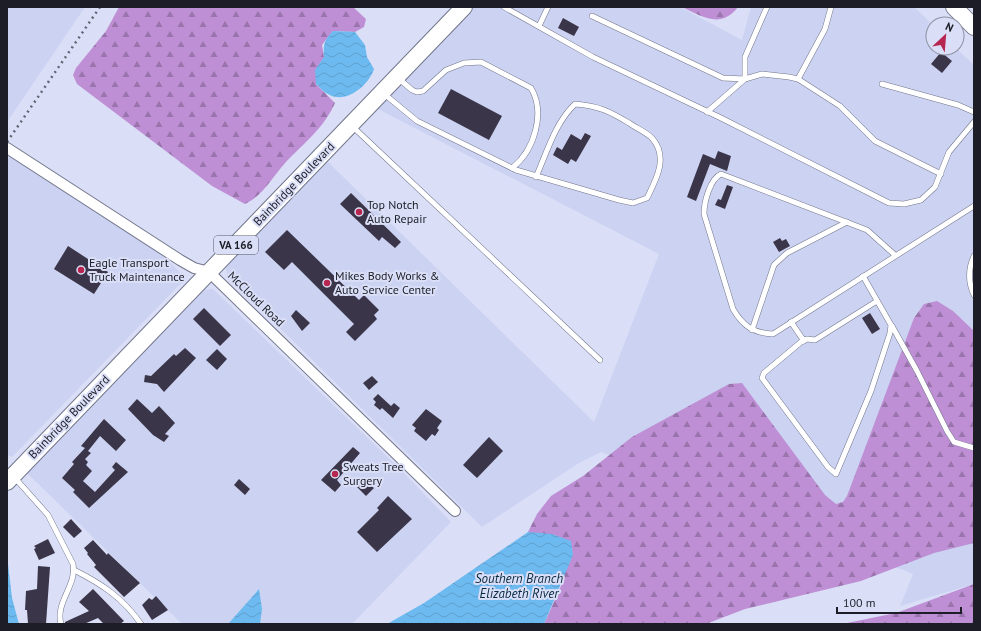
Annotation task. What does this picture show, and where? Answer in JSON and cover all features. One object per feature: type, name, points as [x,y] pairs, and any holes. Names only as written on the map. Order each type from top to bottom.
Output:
[{"type":"main road","name":"Bainbridge Boulevard","points":[[10,479],[464,7]]},
{"type":"main road","points":[[954,7],[974,27]]},
{"type":"main road","points":[[968,7],[974,12]]},
{"type":"street","name":"McCloud Road","points":[[7,148],[180,260],[194,268],[209,272],[455,511]]},
{"type":"lane","points":[[504,7],[594,57],[889,203],[904,204],[921,200],[935,187],[949,152],[974,122]]},
{"type":"lane","points":[[539,26],[548,7]]},
{"type":"lane","points":[[707,112],[745,79],[745,57],[767,7]]},
{"type":"lane","points":[[798,79],[825,29],[831,7]]},
{"type":"lane","points":[[592,16],[723,78],[745,79],[762,74],[798,79],[840,106],[875,141],[941,174]]},
{"type":"lane","points":[[397,77],[412,90],[423,91],[446,70],[464,63],[481,62],[531,88],[538,108],[537,126],[519,163],[512,168]]},
{"type":"lane","points":[[882,84],[958,105],[974,112]]},
{"type":"lane","points":[[383,92],[417,121],[512,168],[536,177],[633,203],[647,198],[659,175],[661,160],[657,146],[652,138],[646,134],[604,108],[592,105],[575,104],[568,111],[555,131],[536,177]]},
{"type":"lane","points":[[351,125],[600,360]]},
{"type":"lane","points":[[895,256],[867,230],[729,176],[721,174],[717,176],[708,196],[704,214],[733,309],[740,321],[752,330],[773,334],[974,206]]},
{"type":"lane","points":[[752,330],[774,265],[787,253],[847,222]]},
{"type":"lane","points":[[974,256],[970,264],[970,285],[974,295]]},
{"type":"lane","points":[[863,276],[917,371],[954,442],[974,448]]},
{"type":"lane","points":[[877,301],[815,340],[804,341],[764,374],[762,378],[828,467],[836,474],[871,391],[890,333],[891,325]]},
{"type":"lane","points":[[791,322],[804,341]]},
{"type":"lane","points":[[10,479],[48,515],[61,538],[74,570],[72,583],[60,609],[61,624]]},
{"type":"lane","points":[[74,570],[102,584],[142,624]]},
{"type":"shaded area","points":[[7,7],[85,7],[7,122]]},
{"type":"shaded area","points":[[471,7],[680,7],[742,40],[751,7],[914,7],[925,17],[925,56],[964,56],[974,65],[974,584],[900,606],[913,574],[601,452],[579,463],[482,527],[228,277],[225,265],[326,160],[594,422],[659,254],[376,108]]},
{"type":"shaded area","points":[[10,156],[156,250],[186,278],[12,457],[7,455],[7,161]]},
{"type":"shaded area","points":[[213,289],[401,470],[451,522],[352,624],[182,624],[25,471],[199,290]]},
{"type":"green space","points":[[119,7],[353,7],[366,19],[364,27],[355,32],[333,31],[322,45],[324,57],[316,84],[335,103],[325,120],[313,135],[286,162],[262,191],[245,204],[212,186],[77,84],[73,75],[76,68],[106,31]]},
{"type":"green space","points":[[682,7],[738,7],[732,14],[725,18],[712,19]]},
{"type":"green space","points":[[937,301],[953,311],[974,331],[974,543],[934,553],[861,581],[745,609],[706,624],[544,624],[564,579],[528,532],[537,514],[551,496],[583,476],[632,437],[729,384],[742,383],[825,495],[836,504],[843,502],[847,496],[914,318],[924,304]]},
{"type":"green space","points":[[974,584],[974,624],[842,624],[896,613]]},
{"type":"water","points":[[333,31],[355,32],[365,45],[367,57],[374,69],[362,87],[356,92],[342,97],[335,97],[326,93],[316,84],[315,70],[324,57],[325,43]]},
{"type":"water","name":"Southern Branch Elizabeth River","points":[[528,532],[552,534],[571,541],[573,555],[544,624],[387,624],[424,603]]},
{"type":"water","points":[[7,555],[12,598],[19,624],[7,624]]},
{"type":"water","points":[[259,589],[262,609],[260,624],[228,624]]},
{"type":"building","points":[[563,18],[579,27],[574,36],[558,28]]},
{"type":"building","points":[[938,56],[946,56],[952,61],[942,73],[931,64]]},
{"type":"building","points":[[451,89],[502,116],[489,140],[438,113]]},
{"type":"building","points":[[585,133],[591,136],[576,162],[571,159],[568,164],[553,155],[557,147],[562,150],[571,134],[581,140]]},
{"type":"building","points":[[718,151],[731,156],[727,171],[710,164],[696,201],[687,197],[703,154],[715,159]]},
{"type":"building","points":[[727,185],[733,187],[725,209],[715,205],[718,199],[721,200]]},
{"type":"building","name":"Top Notch Auto Repair","points":[[351,193],[401,242],[395,248],[382,237],[379,241],[340,204]]},
{"type":"building","name":"Mikes Body Works & Auto Service Center","points":[[287,230],[359,300],[364,295],[379,310],[374,315],[377,319],[355,341],[346,332],[354,324],[292,262],[284,270],[265,252]]},
{"type":"building","points":[[780,238],[782,241],[786,239],[790,246],[779,252],[773,242]]},
{"type":"building","name":"Eagle Transport Truck Maintenance","points":[[68,246],[108,272],[94,294],[54,269]]},
{"type":"building","points":[[204,308],[231,335],[220,346],[193,319]]},
{"type":"building","points":[[296,310],[310,323],[302,331],[291,316]]},
{"type":"building","points":[[870,313],[880,329],[872,334],[862,318]]},
{"type":"building","points":[[185,348],[196,358],[164,392],[157,384],[144,382],[145,375],[151,376],[174,354],[176,356]]},
{"type":"building","points":[[217,349],[227,359],[217,370],[206,360]]},
{"type":"building","points":[[372,376],[378,382],[369,390],[363,383]]},
{"type":"building","points":[[378,394],[391,406],[394,403],[400,408],[393,418],[382,408],[380,410],[374,405],[376,402],[373,399]]},
{"type":"building","points":[[137,399],[152,413],[159,406],[175,423],[165,434],[169,436],[164,442],[153,435],[128,409]]},
{"type":"building","points":[[426,409],[442,421],[437,428],[439,430],[435,436],[432,434],[426,441],[414,431],[416,428],[412,425]]},
{"type":"building","points":[[104,419],[126,440],[116,451],[100,436],[88,451],[91,453],[85,459],[88,462],[86,465],[92,471],[83,481],[95,492],[115,470],[112,467],[116,462],[128,472],[89,508],[73,492],[75,490],[62,478],[74,464],[72,462],[85,448],[81,446]]},
{"type":"building","points":[[489,437],[503,451],[477,478],[463,465]]},
{"type":"building","points":[[353,447],[360,453],[337,480],[341,485],[335,492],[321,480]]},
{"type":"building","points":[[239,479],[250,489],[245,495],[234,485]]},
{"type":"building","points":[[364,480],[374,488],[366,496],[357,487]]},
{"type":"building","points":[[388,496],[412,519],[377,552],[357,532],[379,510],[377,508]]},
{"type":"building","points":[[71,519],[82,531],[74,538],[63,527]]},
{"type":"building","points":[[48,539],[55,553],[39,560],[34,549],[36,548],[34,546]]},
{"type":"building","points":[[93,540],[107,555],[108,553],[140,583],[124,597],[94,567],[96,565],[84,548]]},
{"type":"building","points":[[38,566],[50,567],[46,624],[28,624],[27,610],[25,610],[26,591],[37,589]]},
{"type":"building","points":[[93,589],[124,621],[120,624],[104,624],[98,618],[84,624],[65,624],[65,622],[89,611],[79,602]]},
{"type":"building","points":[[156,596],[168,610],[152,620],[142,605],[149,598],[152,600]]},
{"type":"railway","points":[[7,142],[100,7]]},
{"type":"place","name":"Top Notch Auto Repair","points":[[359,212]]},
{"type":"place","name":"Eagle Transport Truck Maintenance","points":[[81,270]]},
{"type":"place","name":"Mikes Body Works & Auto Service Center","points":[[327,283]]},
{"type":"place","name":"Sweats Tree Surgery","points":[[335,474]]}]
